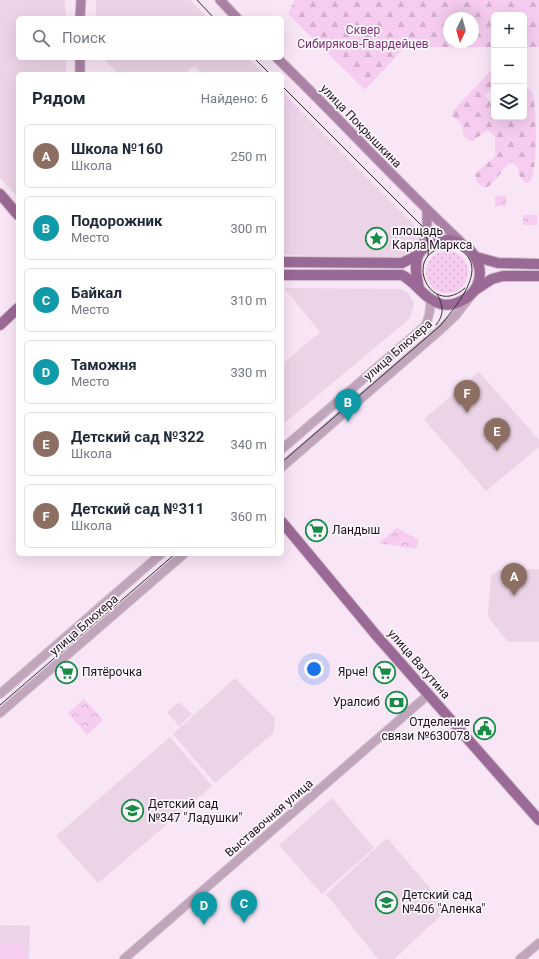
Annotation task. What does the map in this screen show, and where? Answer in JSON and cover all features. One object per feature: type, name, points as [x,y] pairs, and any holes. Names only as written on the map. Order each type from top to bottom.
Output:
[{"type":"main road","points":[[80,0],[80,16]]},
{"type":"main road","points":[[220,0],[235,16]]},
{"type":"main road","points":[[80,60],[80,72]]},
{"type":"main road","name":"улица Покрышкина","points":[[279,60],[332,112],[427,211],[460,241]]},
{"type":"main road","points":[[0,194],[16,212]]},
{"type":"main road","points":[[419,288],[416,275],[420,253],[426,235],[427,211]]},
{"type":"main road","points":[[284,262],[402,263],[420,253],[430,244],[440,240],[460,241],[476,257],[480,271],[479,279],[473,293]]},
{"type":"main road","points":[[476,257],[498,263],[539,264]]},
{"type":"main road","points":[[284,275],[402,276],[411,280],[430,298],[443,304],[458,302],[492,279],[503,276],[539,276]]},
{"type":"main road","points":[[0,325],[16,310]]},
{"type":"main road","name":"улица Ватутина","points":[[284,524],[428,695],[539,820]]},
{"type":"street","name":"улица Блюхера","points":[[284,465],[438,332],[456,315],[473,293]]},
{"type":"street","name":"улица Блюхера","points":[[284,448],[425,326],[431,310],[430,298]]},
{"type":"street","name":"улица Блюхера","points":[[0,694],[159,556]]},
{"type":"street","name":"улица Блюхера","points":[[0,713],[182,556]]},
{"type":"street","name":"Выставочная улица","points":[[124,959],[428,695]]},
{"type":"street","points":[[520,959],[539,943]]},
{"type":"shaded area","points":[[0,0],[65,0],[66,16],[16,16],[16,60],[66,60],[66,72],[16,72],[16,196],[0,178]]},
{"type":"shaded area","points":[[96,0],[190,0],[206,16],[96,16]]},
{"type":"shaded area","points":[[105,60],[250,60],[262,72],[200,72],[194,66],[187,72],[116,72]]},
{"type":"shaded area","points":[[284,94],[416,227],[419,236],[412,251],[401,258],[284,255]]},
{"type":"shaded area","points":[[284,288],[400,289],[408,293],[414,303],[408,320],[284,423],[284,362],[320,332]]},
{"type":"shaded area","points":[[479,372],[539,440],[539,447],[486,491],[424,419]]},
{"type":"shaded area","points":[[539,569],[539,642],[508,642],[488,616],[491,575],[498,570]]},
{"type":"shaded area","points":[[235,678],[275,718],[273,733],[215,783],[173,734]]},
{"type":"shaded area","points":[[179,702],[192,714],[179,726],[167,712]]},
{"type":"shaded area","name":"Детский сад №347 \"Ладушки\"","points":[[170,737],[212,786],[98,883],[56,836]]},
{"type":"shaded area","points":[[332,798],[374,848],[322,894],[279,845]]},
{"type":"shaded area","name":"Детский сад №406 \"Аленка\"","points":[[387,838],[448,909],[394,959],[378,959],[326,894]]},
{"type":"shaded area","points":[[0,925],[30,926],[29,959],[0,959]]},
{"type":"green space","name":"Сквер Сибиряков-Гвардейцев","points":[[295,0],[539,0],[539,47],[527,47],[527,12],[491,12],[491,47],[479,47],[479,12],[443,12],[443,47],[405,47],[365,90],[288,14]]},
{"type":"green space","points":[[491,70],[491,89],[485,96],[491,103],[491,120],[527,120],[527,88],[532,91],[535,109],[536,138],[533,176],[530,182],[525,183],[519,175],[518,167],[511,162],[488,187],[484,188],[477,182],[475,174],[495,156],[495,136],[486,131],[473,141],[469,140],[463,135],[461,123],[452,116],[453,111]]},
{"type":"green space","points":[[284,94],[301,112],[297,112],[284,98]]},
{"type":"green space","points":[[495,196],[506,196],[506,206],[495,206]]},
{"type":"green space","points":[[523,215],[537,215],[537,225],[523,225]]},
{"type":"green space","points":[[443,251],[451,251],[459,254],[465,260],[468,272],[465,284],[459,290],[451,293],[443,293],[435,290],[429,284],[426,276],[426,268],[429,260],[435,254]]},
{"type":"green space","points":[[397,528],[419,540],[416,549],[379,543]]},
{"type":"green space","points":[[84,699],[103,720],[87,735],[68,713]]},
{"type":"green space","points":[[5,942],[21,945],[25,950],[26,959],[0,959],[0,945]]},
{"type":"tram line","points":[[197,0],[212,16]]},
{"type":"tram line","points":[[256,60],[268,72]]},
{"type":"tram line","points":[[284,88],[427,231],[450,246],[462,251],[469,259],[472,268],[471,278],[466,289],[454,309],[441,325],[284,460]]},
{"type":"tram line","points":[[422,231],[428,242],[428,255]]},
{"type":"tram line","points":[[452,247],[436,250],[426,258],[423,269],[425,280],[431,290],[440,296],[452,296],[465,288]]},
{"type":"tram line","points":[[436,325],[442,313],[441,302],[437,294]]},
{"type":"tram line","points":[[0,705],[173,556]]},
{"type":"place","name":"площадь Карла Маркса","points":[[376,238]]},
{"type":"place","name":"Детский сад №311","points":[[467,413]]},
{"type":"place","name":"Подорожник","points":[[348,422]]},
{"type":"place","name":"Детский сад №322","points":[[497,451]]},
{"type":"place","name":"Ландыш","points":[[317,530]]},
{"type":"place","name":"Школа №160","points":[[514,596]]},
{"type":"place","name":"Пятёрочка","points":[[67,672]]},
{"type":"place","name":"Ярче!","points":[[384,672]]},
{"type":"place","name":"Уралсиб","points":[[396,702]]},
{"type":"place","name":"Отделение связи №630078","points":[[485,729]]},
{"type":"place","name":"Детский сад №347 \"Ладушки\"","points":[[133,811]]},
{"type":"place","name":"Детский сад №406 \"Аленка\"","points":[[387,902]]},
{"type":"place","name":"Байкал","points":[[244,923]]},
{"type":"place","name":"Таможня","points":[[204,925]]}]
